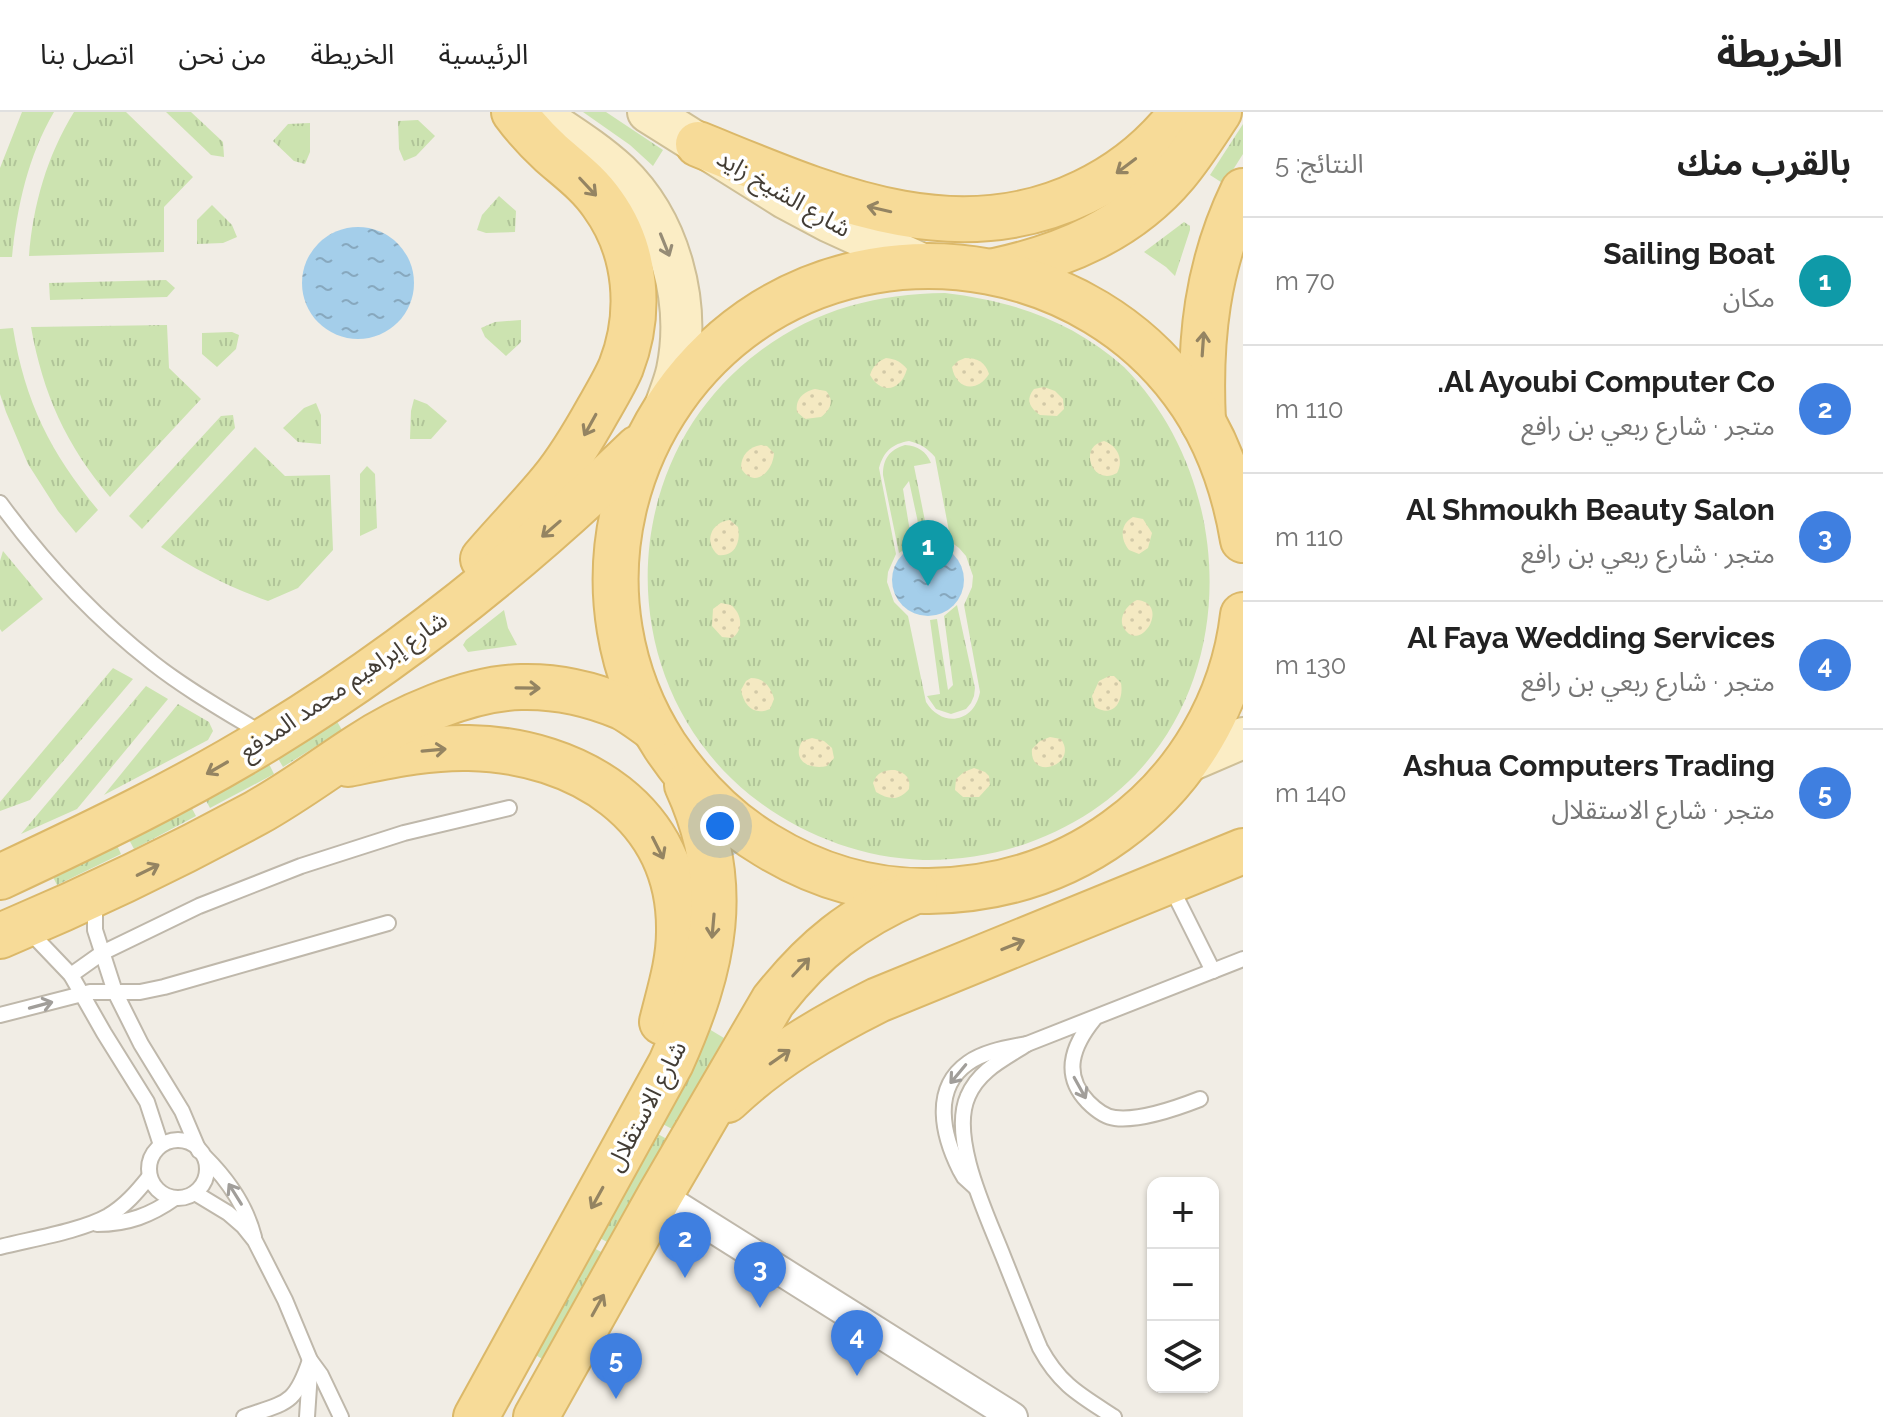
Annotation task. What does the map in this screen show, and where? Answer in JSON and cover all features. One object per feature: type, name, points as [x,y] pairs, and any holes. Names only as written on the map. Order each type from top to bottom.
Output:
[{"type":"main road","points":[[355,682],[471,571],[551,482],[581,440],[620,369],[630,341],[634,311],[633,282],[627,253],[616,225],[587,184],[540,143],[514,112]]},
{"type":"main road","points":[[535,112],[589,148],[621,175],[647,209],[667,246],[678,287],[682,329],[677,371],[634,472],[623,508],[615,582],[618,620],[625,657],[652,727],[703,796],[755,839],[784,857],[816,871],[881,888],[915,891],[954,891],[992,886],[1030,876],[1066,861],[1132,820],[1185,763],[1215,713],[1226,686],[1235,659],[1243,615]]},
{"type":"main road","name":"شارع الشيخ زايد","points":[[648,112],[785,198],[924,265]]},
{"type":"main road","points":[[698,144],[790,181],[870,207],[934,219],[1000,218],[1065,202],[1095,187],[1150,148],[1182,112]]},
{"type":"main road","points":[[995,271],[1053,256],[1081,245],[1132,215],[1175,174],[1219,112]]},
{"type":"main road","points":[[1203,422],[1205,314],[1221,244],[1243,191]]},
{"type":"main road","points":[[656,424],[682,386],[713,352],[775,305],[832,280],[893,267],[948,265],[995,271],[1066,295],[1100,314],[1158,361],[1183,390],[1215,443],[1242,524]]},
{"type":"main road","name":"شارع إبراهيم محمد المدفع","points":[[0,877],[118,821],[201,777],[269,738],[355,682],[508,567],[575,508],[656,424]]},
{"type":"main road","points":[[12,931],[95,895],[219,833],[276,802],[387,729],[451,702],[519,687],[555,689],[590,696],[623,708],[652,727]]},
{"type":"main road","points":[[1185,763],[1243,738]]},
{"type":"main road","points":[[329,767],[438,749],[503,751],[556,764],[596,781],[635,813],[651,833],[669,871],[679,933],[673,974],[635,1129]]},
{"type":"main road","name":"شارع الاستقلال","points":[[476,1417],[671,1063],[700,993],[714,924],[714,892],[704,829],[681,770]]},
{"type":"main road","points":[[700,1127],[731,1096],[801,1042],[878,1000],[1243,851]]},
{"type":"main road","points":[[536,1417],[773,1001],[813,955],[836,935],[887,903],[915,891]]},
{"type":"street","points":[[660,1195],[1013,1417]]},
{"type":"lane","points":[[0,503],[49,565],[117,634],[155,665],[269,738]]},
{"type":"lane","points":[[71,975],[102,953],[199,906],[301,866],[404,833],[509,808]]},
{"type":"lane","points":[[1168,882],[1213,971]]},
{"type":"lane","points":[[95,895],[95,930],[115,992],[141,1044],[182,1111],[201,1152],[207,1164],[202,1185],[195,1193],[185,1197],[175,1198],[164,1194],[149,1177],[152,1153],[161,1145],[171,1140],[192,1143],[201,1152],[230,1185],[241,1202],[255,1241]]},
{"type":"lane","points":[[0,1015],[82,994],[140,992],[164,987],[388,923]]},
{"type":"lane","points":[[12,931],[71,975],[147,1102],[161,1145]]},
{"type":"lane","points":[[976,1187],[960,1170],[943,1121],[943,1104],[948,1087],[969,1062],[1001,1049],[1027,1044],[1243,959]]},
{"type":"lane","points":[[1094,1018],[1080,1036],[1073,1055],[1073,1076],[1081,1095],[1095,1109],[1113,1118],[1135,1117],[1179,1108],[1200,1099]]},
{"type":"lane","points":[[1027,1044],[990,1067],[977,1080],[967,1097],[962,1116],[963,1135],[976,1187],[1048,1363],[1070,1389],[1114,1417]]},
{"type":"lane","points":[[0,1247],[107,1217],[137,1193],[149,1177]]},
{"type":"lane","points":[[195,1193],[228,1213],[255,1241],[285,1300],[310,1360],[321,1375],[341,1417]]},
{"type":"lane","points":[[89,1224],[135,1220],[175,1198]]},
{"type":"lane","points":[[244,1417],[292,1398],[304,1381],[310,1360]]},
{"type":"lane","points":[[307,1417],[310,1360]]},
{"type":"green space","points":[[22,112],[54,112],[37,146],[25,182],[12,257],[0,257],[0,168]]},
{"type":"green space","points":[[74,112],[126,112],[193,177],[164,207],[164,252],[29,256],[43,181],[56,146]]},
{"type":"green space","points":[[166,112],[191,112],[223,142],[224,157],[211,155]]},
{"type":"green space","points":[[583,112],[606,112],[663,150],[653,166],[630,145]]},
{"type":"green space","points":[[418,120],[435,136],[416,156],[404,161],[399,149],[398,121]]},
{"type":"green space","points":[[310,123],[310,152],[305,164],[294,161],[273,141],[288,124]]},
{"type":"green space","points":[[1243,124],[1243,154],[1224,184],[1210,175]]},
{"type":"green space","points":[[499,196],[516,211],[515,232],[486,233],[477,230],[482,215]]},
{"type":"green space","points":[[212,205],[232,225],[237,237],[223,243],[197,244],[197,220]]},
{"type":"green space","points":[[1184,222],[1190,230],[1175,276],[1144,252]]},
{"type":"green space","points":[[166,280],[175,288],[167,297],[50,300],[49,283]]},
{"type":"green space","points":[[945,293],[1018,308],[1084,337],[1124,367],[1163,417],[1190,473],[1206,534],[1209,596],[1200,658],[1177,716],[1142,768],[1092,811],[1053,833],[990,854],[946,860],[899,858],[853,849],[789,821],[750,795],[704,748],[672,693],[653,633],[648,570],[656,508],[677,449],[712,396],[760,351],[803,324],[825,314],[871,301]],"holes":[[[909,441],[924,447],[935,457],[951,542],[966,556],[973,576],[964,605],[980,692],[971,710],[957,718],[940,716],[926,702],[908,616],[894,602],[887,582],[896,554],[879,468],[883,457],[893,446]]]},
{"type":"green space","points":[[521,320],[521,342],[506,356],[485,337],[481,328],[495,322]]},
{"type":"green space","points":[[167,325],[169,368],[201,399],[110,497],[94,478],[58,418],[42,375],[31,327]]},
{"type":"green space","points":[[13,328],[25,380],[42,425],[66,468],[98,510],[76,533],[28,464],[0,394],[0,329]]},
{"type":"green space","points":[[232,332],[239,335],[236,349],[217,367],[202,354],[202,333]]},
{"type":"green space","points":[[414,399],[427,404],[447,421],[431,439],[410,439]]},
{"type":"green space","points":[[316,403],[321,415],[321,444],[298,442],[283,428],[304,408]]},
{"type":"green space","points":[[233,415],[235,428],[142,529],[129,516],[221,416]]},
{"type":"green space","points":[[905,445],[921,450],[931,463],[914,466],[929,541],[922,541],[909,481],[903,489],[912,544],[899,553],[883,469],[891,452]]},
{"type":"green space","points":[[255,447],[285,476],[330,475],[333,550],[298,588],[268,601],[213,577],[161,547]]},
{"type":"green space","points":[[367,466],[375,474],[377,528],[360,536],[360,474]]},
{"type":"green space","points":[[3,551],[43,599],[2,632],[0,561]]},
{"type":"green space","points":[[957,605],[975,688],[966,709],[951,714],[936,709],[927,696],[940,694],[930,620],[937,619],[948,690],[953,685],[944,616]]},
{"type":"green space","points":[[504,610],[508,628],[517,645],[468,652],[463,645],[466,640]]},
{"type":"green space","points":[[113,668],[133,679],[30,800],[0,811],[0,802]]},
{"type":"green space","points":[[146,686],[168,699],[77,809],[21,834]]},
{"type":"green space","points":[[178,704],[209,722],[213,731],[208,740],[104,795]]},
{"type":"green space","points":[[335,718],[342,730],[283,767],[276,755]]},
{"type":"green space","points":[[267,760],[274,774],[210,808],[203,795]]},
{"type":"green space","points":[[189,803],[196,816],[134,849],[127,836]]},
{"type":"green space","points":[[115,841],[121,854],[57,885],[51,873]]},
{"type":"green space","points":[[709,1029],[724,1038],[672,1129],[657,1121]]},
{"type":"green space","points":[[652,1131],[667,1139],[609,1243],[594,1235]]},
{"type":"green space","points":[[590,1246],[605,1254],[546,1361],[530,1352]]},
{"type":"sand","points":[[886,358],[898,361],[907,369],[900,382],[890,388],[880,386],[870,375],[872,369]]},
{"type":"sand","points":[[965,358],[974,359],[985,366],[989,374],[979,384],[962,384],[954,375],[952,367]]},
{"type":"sand","points":[[1044,387],[1055,391],[1063,399],[1064,409],[1057,416],[1040,415],[1030,404],[1034,389]]},
{"type":"sand","points":[[815,389],[826,391],[830,405],[821,417],[805,419],[797,412],[797,403],[804,394]]},
{"type":"sand","points":[[1104,441],[1113,446],[1120,458],[1117,473],[1108,476],[1095,471],[1090,457],[1091,450]]},
{"type":"sand","points":[[761,445],[774,453],[773,460],[762,476],[751,477],[741,468],[742,459],[749,450]]},
{"type":"sand","points":[[1133,517],[1143,519],[1152,533],[1148,548],[1139,554],[1129,550],[1123,537],[1126,524]]},
{"type":"sand","points":[[730,520],[738,527],[736,547],[729,554],[718,555],[711,544],[711,533],[718,524]]},
{"type":"sand","points":[[1137,600],[1147,603],[1153,616],[1146,631],[1133,636],[1123,627],[1122,618],[1129,605]]},
{"type":"sand","points":[[721,603],[731,605],[739,617],[740,626],[732,638],[722,637],[712,626],[713,609]]},
{"type":"sand","points":[[1114,676],[1121,683],[1121,696],[1116,706],[1108,711],[1095,707],[1092,696],[1099,681]]},
{"type":"sand","points":[[751,678],[763,681],[769,687],[774,699],[770,709],[755,710],[745,701],[741,690]]},
{"type":"sand","points":[[1050,737],[1061,739],[1064,756],[1052,766],[1038,765],[1033,759],[1032,749]]},
{"type":"sand","points":[[812,738],[824,741],[832,748],[834,758],[827,766],[814,767],[801,759],[799,748],[802,741]]},
{"type":"sand","points":[[974,768],[989,776],[990,785],[979,797],[963,797],[955,790],[956,779]]},
{"type":"sand","points":[[895,770],[906,776],[909,789],[894,798],[876,792],[873,783],[877,776],[884,771]]},
{"type":"water","points":[[358,227],[379,231],[398,243],[410,262],[414,283],[410,304],[398,323],[379,335],[358,339],[337,335],[318,323],[306,304],[302,283],[306,262],[318,243],[337,231]]},
{"type":"water","points":[[935,544],[954,554],[962,566],[962,594],[954,606],[942,614],[921,616],[902,606],[894,594],[892,573],[902,554],[914,546]]},
{"type":"place","name":"Sailing Boat","points":[[928,586]]},
{"type":"place","name":"Al Ayoubi Computer Co.","points":[[685,1278]]},
{"type":"place","name":"Al Shmoukh Beauty Salon","points":[[760,1308]]},
{"type":"place","name":"Al Faya Wedding Services","points":[[857,1376]]},
{"type":"place","name":"Ashua Computers Trading","points":[[616,1399]]}]
